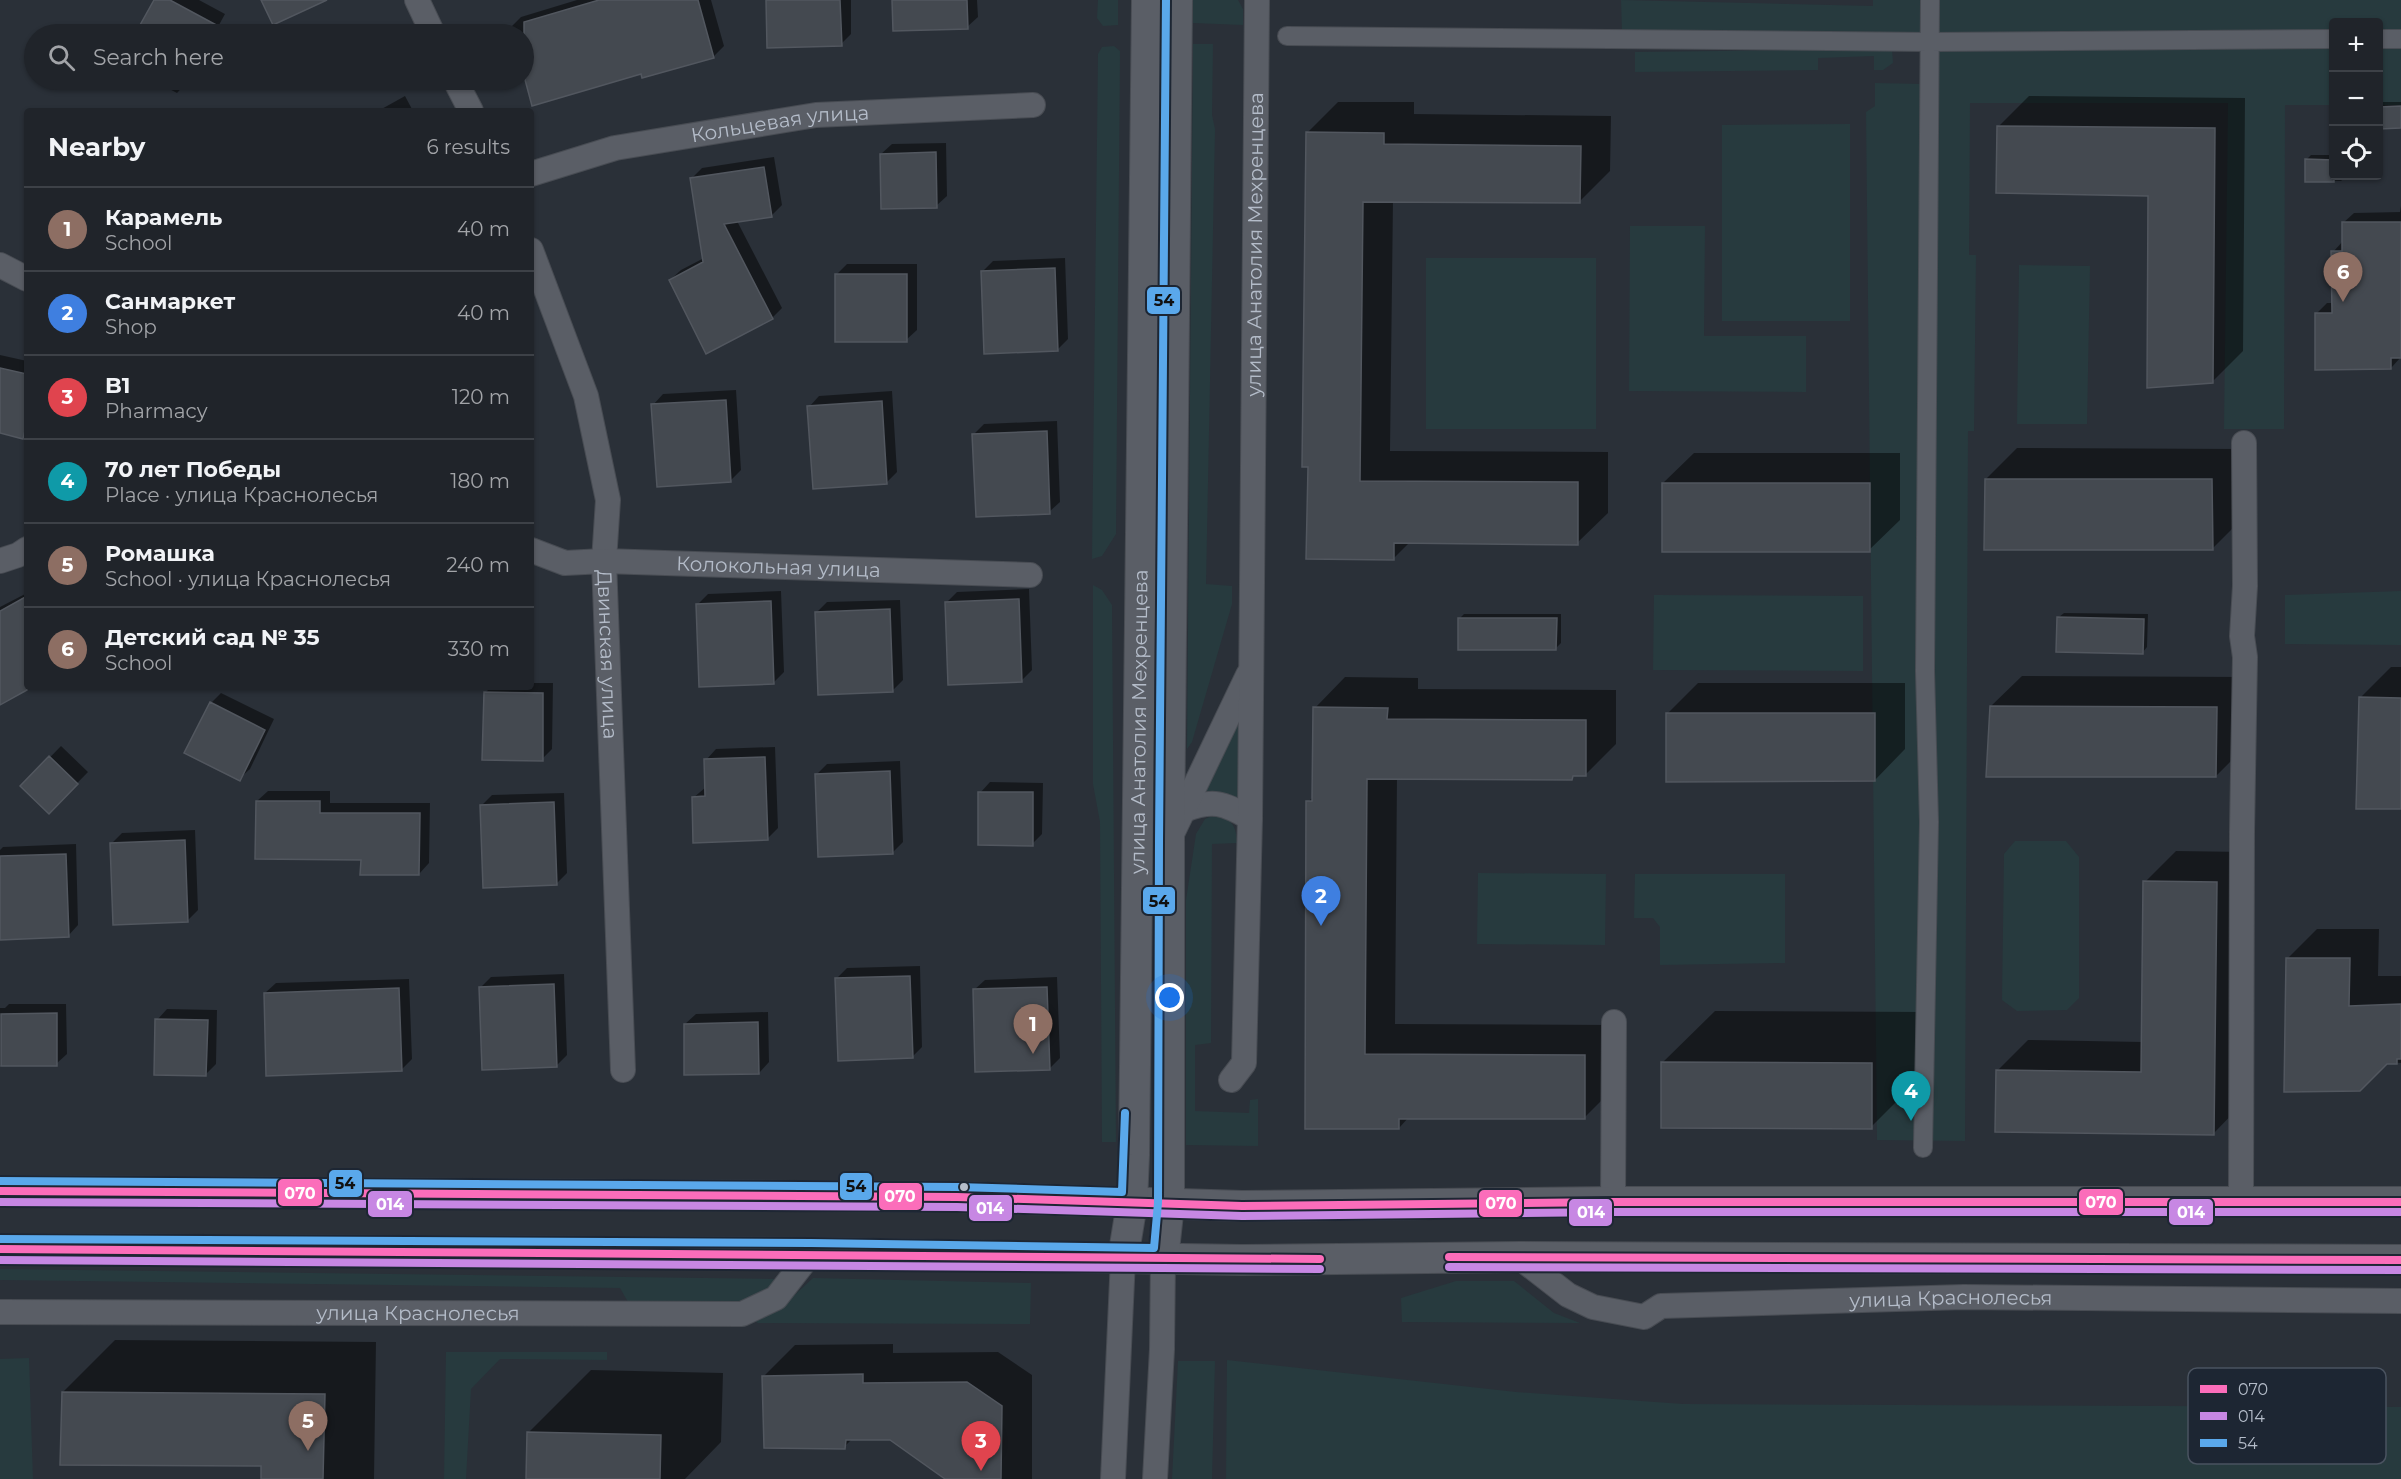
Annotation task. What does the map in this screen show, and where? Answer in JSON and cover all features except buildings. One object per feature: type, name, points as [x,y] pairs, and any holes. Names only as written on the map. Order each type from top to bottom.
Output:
[{"type":"street","points":[[417,0],[428,24]]},
{"type":"street","name":"улица Анатолия Мехренцева","points":[[1113,1479],[1123,1258],[1132,1203],[1142,556],[1147,0]]},
{"type":"street","name":"улица Анатолия Мехренцева","points":[[1155,1479],[1162,1349],[1163,1259],[1169,1204],[1169,841],[1177,0]]},
{"type":"street","name":"улица Анатолия Мехренцева","points":[[1231,1080],[1244,1063],[1250,818],[1257,0]]},
{"type":"street","points":[[1923,1148],[1929,822],[1926,671],[1930,0]]},
{"type":"street","points":[[1287,36],[1929,42],[2329,39]]},
{"type":"street","points":[[2383,39],[2401,39]]},
{"type":"street","points":[[460,90],[469,108]]},
{"type":"street","name":"Кольцевая улица","points":[[534,173],[615,148],[816,115],[1033,105]]},
{"type":"street","name":"Двинская улица","points":[[534,258],[586,396],[608,500],[604,561],[623,1070]]},
{"type":"street","points":[[0,265],[24,277]]},
{"type":"street","points":[[2241,1201],[2245,657],[2242,636],[2245,586],[2244,443]]},
{"type":"street","points":[[0,561],[24,550]]},
{"type":"street","name":"Колокольная улица","points":[[534,551],[565,563],[604,561],[1030,575]]},
{"type":"street","name":"улица Анатолия Мехренцева","points":[[1169,841],[1250,670]]},
{"type":"street","points":[[1184,810],[1202,803],[1226,805],[1250,818]]},
{"type":"street","points":[[1613,1202],[1614,1022]]},
{"type":"street","points":[[0,1191],[957,1197],[1242,1206],[1613,1202],[2401,1202]]},
{"type":"street","name":"улица Краснолесья","points":[[0,1249],[811,1253],[1163,1259],[1519,1257],[2401,1260]]},
{"type":"street","name":"улица Краснолесья","points":[[0,1312],[742,1314],[776,1298],[811,1253]]},
{"type":"street","name":"улица Краснолесья","points":[[1519,1257],[1568,1295],[1593,1307],[1644,1317],[1661,1306],[1964,1297],[2401,1301]]},
{"type":"green space","points":[[1098,0],[1118,0],[1118,25],[1103,26],[1097,18]]},
{"type":"green space","points":[[1193,0],[1238,0],[1243,9],[1243,25],[1193,23]]},
{"type":"green space","points":[[1621,0],[1873,6],[1873,0],[2401,0],[2401,105],[2383,105],[2383,18],[2329,18],[2329,105],[2285,105],[2284,429],[2224,429],[2228,103],[1970,103],[1969,255],[1976,255],[1974,431],[1968,431],[1965,1141],[1877,1140],[1866,112],[1875,106],[1875,83],[1922,84],[1936,33],[1622,32]]},
{"type":"green space","points":[[1193,44],[1213,44],[1212,115],[1215,129],[1206,584],[1232,586],[1232,604],[1192,742],[1187,749]]},
{"type":"green space","points":[[1114,46],[1120,51],[1116,534],[1102,556],[1092,559],[1098,54],[1102,47]]},
{"type":"green space","points":[[1892,49],[1893,63],[1883,70],[1874,70],[1874,56],[1818,58],[1818,70],[1635,72],[1635,52]]},
{"type":"green space","points":[[1850,124],[1850,321],[1722,321],[1722,125]]},
{"type":"green space","points":[[1630,226],[1705,226],[1704,336],[1806,336],[1806,392],[1629,391]]},
{"type":"green space","points":[[1426,258],[1596,258],[1596,429],[1426,429]]},
{"type":"green space","points":[[2019,265],[2090,266],[2087,424],[2017,424]]},
{"type":"green space","points":[[1093,585],[1102,590],[1112,605],[1116,1142],[1102,1142],[1100,822],[1093,784]]},
{"type":"green space","points":[[2401,591],[2401,645],[2285,644],[2285,595]]},
{"type":"green space","points":[[1654,595],[1863,596],[1863,671],[1653,670]]},
{"type":"green space","points":[[1242,703],[1244,804],[1201,795]]},
{"type":"green space","points":[[1214,815],[1225,818],[1232,824],[1236,832],[1237,843],[1212,844],[1211,1043],[1195,1045],[1195,1111],[1249,1113],[1250,1100],[1258,1099],[1258,1146],[1186,1145],[1186,900],[1196,834],[1205,819]]},
{"type":"green space","points":[[2015,841],[2066,841],[2079,857],[2079,998],[2067,1010],[2017,1011],[2002,1000],[2004,854]]},
{"type":"green space","points":[[1478,873],[1606,874],[1605,945],[1477,944]]},
{"type":"green space","points":[[1635,874],[1785,874],[1785,963],[1660,965],[1660,927],[1653,918],[1634,918]]},
{"type":"green space","points":[[0,1269],[778,1279],[774,1288],[744,1302],[628,1302],[620,1288],[0,1280]]},
{"type":"green space","points":[[813,1278],[1031,1283],[1030,1324],[758,1323],[753,1320],[787,1302]]},
{"type":"green space","points":[[1456,1281],[1514,1281],[1554,1313],[1580,1323],[1402,1322],[1401,1298]]},
{"type":"green space","points":[[446,1352],[607,1352],[607,1360],[500,1359],[471,1389],[466,1479],[444,1479]]},
{"type":"green space","points":[[29,1358],[33,1479],[0,1479],[0,1359]]},
{"type":"green space","points":[[1227,1360],[1516,1392],[1683,1404],[2188,1406],[2188,1464],[2386,1464],[2386,1407],[2401,1407],[2401,1479],[1226,1479]]},
{"type":"green space","points":[[1178,1361],[1215,1361],[1212,1479],[1172,1479]]},
{"type":"transit line","name":"54","points":[[0,1239],[811,1243],[1154,1248],[1158,1203],[1166,0]]},
{"type":"transit line","name":"54","points":[[0,1181],[957,1187],[1122,1192],[1125,1113]]},
{"type":"transit line","name":"070","points":[[0,1191],[957,1197],[1242,1206],[1613,1202],[2401,1202]]},
{"type":"transit line","name":"014","points":[[0,1202],[957,1207],[1242,1216],[1613,1212],[2401,1212]]},
{"type":"transit line","name":"070","points":[[0,1249],[1320,1259]]},
{"type":"transit line","name":"070","points":[[1449,1257],[2401,1260]]},
{"type":"transit line","name":"014","points":[[0,1260],[1320,1269]]},
{"type":"transit line","name":"014","points":[[1449,1267],[2401,1270]]},
{"type":"place","name":"Детский сад № 35","points":[[2343,302]]},
{"type":"place","name":"Санмаркет","points":[[1321,926]]},
{"type":"place","name":"Карамель","points":[[1033,1054]]},
{"type":"place","name":"70 лет Победы","points":[[1911,1121]]},
{"type":"place","name":"Ромашка","points":[[308,1451]]},
{"type":"place","name":"B1","points":[[981,1471]]}]
